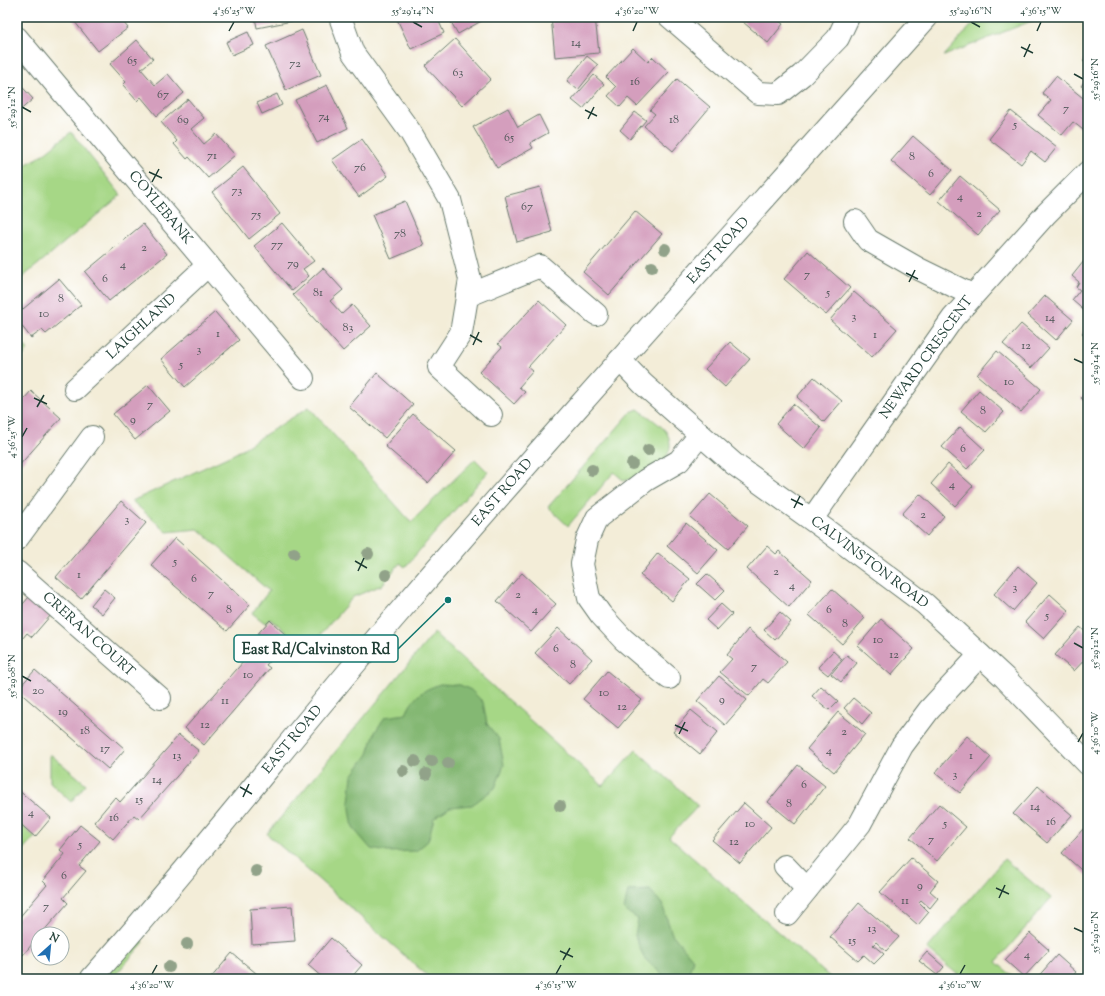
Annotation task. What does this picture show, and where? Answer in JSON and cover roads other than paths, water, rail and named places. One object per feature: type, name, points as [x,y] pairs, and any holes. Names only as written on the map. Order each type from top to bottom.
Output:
[{"type":"street","points":[[340,17],[353,53],[411,133],[450,200],[470,279],[461,333],[439,367],[491,415]]},
{"type":"street","points":[[670,17],[758,93],[778,94],[802,75],[838,38],[848,17]]},
{"type":"street","name":"EAST ROAD","points":[[91,979],[138,927],[398,612],[620,360],[764,202],[927,17]]},
{"type":"street","name":"COYLEBANK","points":[[17,38],[303,378]]},
{"type":"street","name":"NEWARD CRESCENT","points":[[812,520],[953,318],[1046,214],[1088,172]]},
{"type":"street","points":[[855,220],[868,240],[917,268],[972,295]]},
{"type":"street","name":"LAIGHLAND","points":[[75,389],[208,265]]},
{"type":"street","points":[[467,296],[540,266],[596,314]]},
{"type":"street","name":"CALVINSTON ROAD","points":[[620,360],[644,384],[734,464],[924,604],[980,654],[1086,760]]},
{"type":"street","points":[[669,678],[623,639],[601,615],[589,598],[582,564],[587,540],[597,518],[646,480],[679,461],[700,435]]},
{"type":"street","points":[[17,539],[92,437]]},
{"type":"street","name":"CRERAN COURT","points":[[17,572],[160,698]]},
{"type":"street","points":[[787,914],[860,824],[902,746],[929,710],[980,654]]},
{"type":"street","points":[[785,866],[807,888]]},
{"type":"place","name":"East Rd/Calvinston Rd","points":[[448,600]]}]
